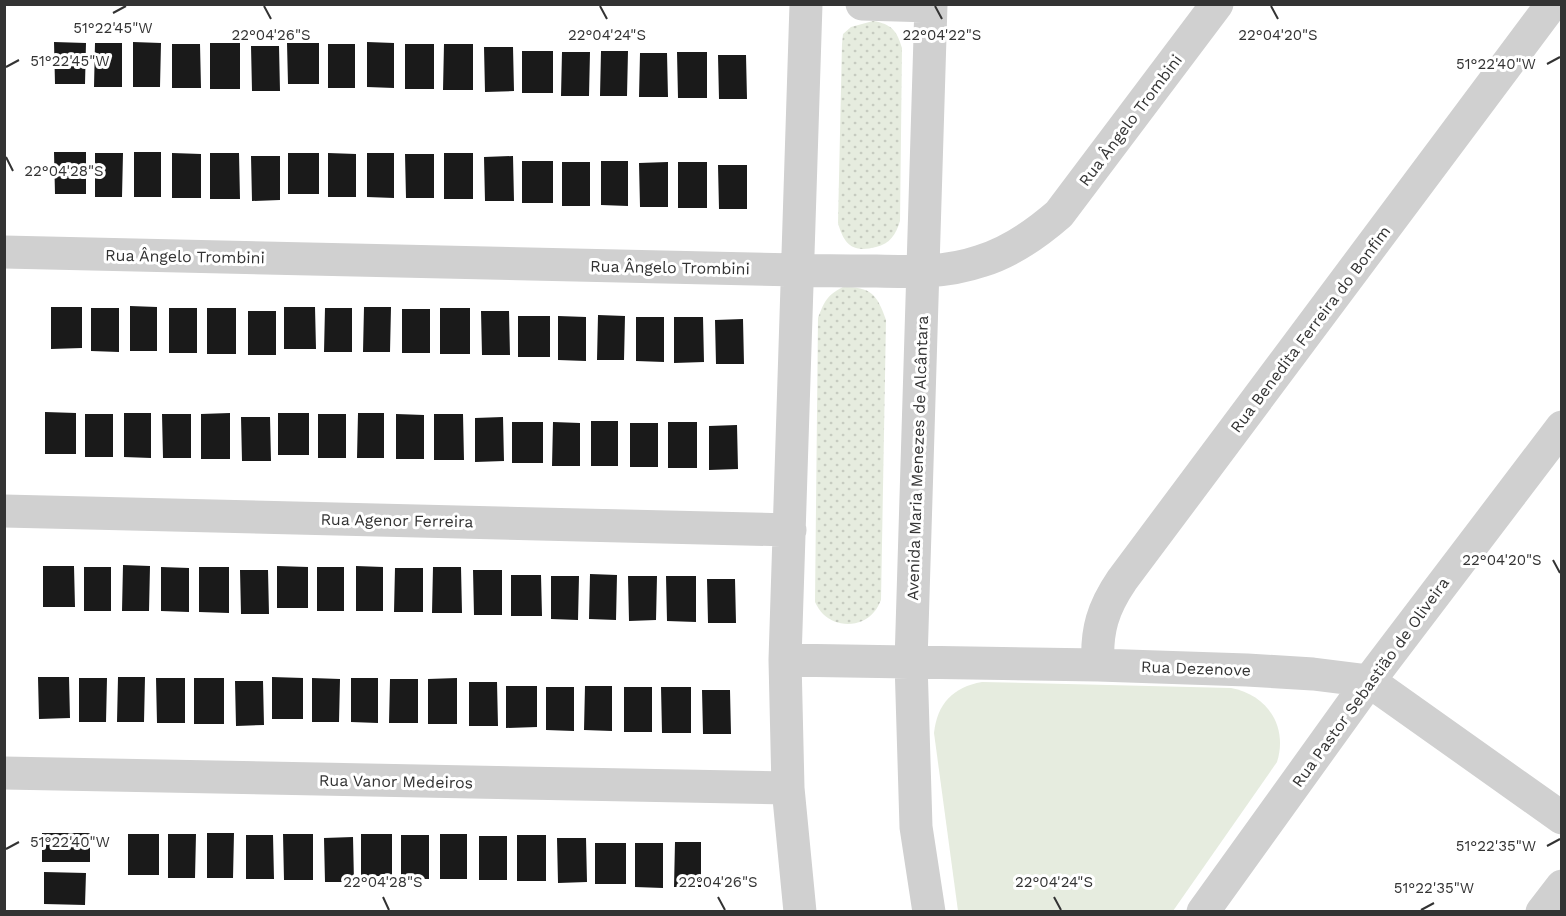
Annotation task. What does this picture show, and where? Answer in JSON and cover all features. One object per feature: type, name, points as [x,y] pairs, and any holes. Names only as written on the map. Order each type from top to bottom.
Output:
[{"type":"street","points":[[800,912],[788,788],[785,660],[806,4]]},
{"type":"street","points":[[862,4],[931,5]]},
{"type":"street","name":"Rua Ângelo Trombini","points":[[4,252],[798,270],[922,272],[952,269],[982,261],[1010,249],[1036,233],[1059,214],[1217,4]]},
{"type":"street","name":"Rua Benedita Ferreira do Bonfim","points":[[1098,665],[1097,647],[1104,612],[1122,580],[1552,4]]},
{"type":"street","name":"Avenida Maria Menezes de Alcântara","points":[[929,912],[916,827],[911,662],[931,5]]},
{"type":"street","name":"Rua Pastor Sebastião de Oliveira","points":[[1203,912],[1369,681],[1562,427]]},
{"type":"street","name":"Rua Agenor Ferreira","points":[[4,511],[790,530]]},
{"type":"street","name":"Rua Dezenove","points":[[785,660],[1258,670],[1369,681],[1562,818]]},
{"type":"street","name":"Rua Vanor Medeiros","points":[[4,773],[788,788]]},
{"type":"street","points":[[1542,912],[1562,886]]},
{"type":"shaded area","points":[[873,21],[893,29],[902,48],[900,221],[889,241],[876,247],[861,249],[847,242],[838,223],[842,44],[843,34],[851,27]]},
{"type":"shaded area","points":[[843,287],[860,288],[872,294],[886,320],[881,600],[869,617],[849,624],[829,619],[815,602],[818,318],[827,300]]},
{"type":"shaded area","points":[[982,682],[1231,688],[1255,698],[1272,714],[1280,737],[1277,762],[1173,911],[958,911],[934,733],[939,714],[948,698],[963,688]]},
{"type":"building","points":[[54,42],[86,43],[85,84],[55,84]]},
{"type":"building","points":[[133,42],[161,43],[160,87],[133,87]]},
{"type":"building","points":[[367,42],[394,43],[394,88],[367,87]]},
{"type":"building","points":[[95,43],[122,43],[122,87],[94,87]]},
{"type":"building","points":[[210,43],[240,43],[240,89],[210,89]]},
{"type":"building","points":[[287,43],[319,43],[319,84],[288,84]]},
{"type":"building","points":[[172,44],[200,44],[201,88],[172,88]]},
{"type":"building","points":[[328,44],[355,44],[355,88],[328,88]]},
{"type":"building","points":[[405,44],[434,44],[434,89],[405,89]]},
{"type":"building","points":[[444,44],[473,44],[473,90],[443,90]]},
{"type":"building","points":[[251,46],[279,46],[280,91],[252,91]]},
{"type":"building","points":[[484,47],[513,47],[514,91],[485,92]]},
{"type":"building","points":[[522,51],[553,51],[553,93],[522,93]]},
{"type":"building","points":[[601,51],[628,51],[627,96],[600,96]]},
{"type":"building","points":[[562,52],[590,52],[589,96],[561,96]]},
{"type":"building","points":[[677,52],[707,52],[707,98],[678,98]]},
{"type":"building","points":[[640,53],[667,53],[668,97],[639,97]]},
{"type":"building","points":[[718,55],[746,55],[747,99],[719,99]]},
{"type":"building","points":[[54,152],[86,152],[86,194],[55,194]]},
{"type":"building","points":[[134,152],[161,152],[161,197],[134,197]]},
{"type":"building","points":[[95,153],[123,153],[122,197],[95,197]]},
{"type":"building","points":[[172,153],[201,154],[201,198],[172,198]]},
{"type":"building","points":[[210,153],[239,153],[240,199],[210,199]]},
{"type":"building","points":[[288,153],[319,153],[319,194],[288,194]]},
{"type":"building","points":[[328,153],[356,154],[356,197],[328,197]]},
{"type":"building","points":[[367,153],[394,153],[394,198],[367,197]]},
{"type":"building","points":[[444,153],[473,153],[473,199],[444,199]]},
{"type":"building","points":[[405,154],[434,154],[434,198],[406,198]]},
{"type":"building","points":[[251,156],[280,156],[280,200],[252,201]]},
{"type":"building","points":[[513,156],[514,201],[485,201],[484,157]]},
{"type":"building","points":[[522,161],[553,161],[553,203],[522,203]]},
{"type":"building","points":[[601,161],[628,161],[628,206],[601,205]]},
{"type":"building","points":[[562,162],[590,162],[590,206],[562,206]]},
{"type":"building","points":[[668,162],[668,207],[640,207],[639,163]]},
{"type":"building","points":[[678,162],[707,162],[707,208],[678,208]]},
{"type":"building","points":[[718,165],[747,165],[747,209],[719,209]]},
{"type":"building","points":[[130,306],[157,307],[157,351],[130,351]]},
{"type":"building","points":[[51,307],[82,307],[82,348],[51,349]]},
{"type":"building","points":[[284,307],[315,307],[316,349],[284,349]]},
{"type":"building","points":[[364,307],[391,307],[390,352],[363,352]]},
{"type":"building","points":[[91,308],[119,308],[119,352],[91,351]]},
{"type":"building","points":[[169,308],[197,308],[197,353],[169,353]]},
{"type":"building","points":[[207,308],[236,308],[236,354],[207,354]]},
{"type":"building","points":[[325,308],[352,308],[352,352],[324,352]]},
{"type":"building","points":[[440,308],[470,308],[470,354],[440,354]]},
{"type":"building","points":[[402,309],[430,309],[430,353],[402,353]]},
{"type":"building","points":[[248,311],[276,311],[276,355],[248,355]]},
{"type":"building","points":[[481,311],[509,311],[510,355],[482,355]]},
{"type":"building","points":[[598,315],[625,316],[624,360],[597,360]]},
{"type":"building","points":[[518,316],[550,316],[550,357],[518,357]]},
{"type":"building","points":[[558,316],[586,317],[586,361],[558,360]]},
{"type":"building","points":[[636,317],[664,317],[664,362],[636,361]]},
{"type":"building","points":[[674,317],[703,317],[704,362],[674,363]]},
{"type":"building","points":[[743,319],[744,364],[716,364],[715,320]]},
{"type":"building","points":[[45,412],[76,413],[76,454],[45,454]]},
{"type":"building","points":[[124,413],[151,413],[151,458],[124,457]]},
{"type":"building","points":[[230,413],[230,459],[201,459],[201,414]]},
{"type":"building","points":[[278,413],[309,413],[309,455],[278,455]]},
{"type":"building","points":[[358,413],[384,413],[384,458],[357,458]]},
{"type":"building","points":[[85,414],[113,414],[113,457],[85,457]]},
{"type":"building","points":[[162,414],[191,414],[191,458],[163,458]]},
{"type":"building","points":[[318,414],[346,414],[346,458],[318,458]]},
{"type":"building","points":[[396,414],[424,415],[424,459],[396,459]]},
{"type":"building","points":[[434,414],[463,414],[464,460],[434,460]]},
{"type":"building","points":[[241,417],[270,417],[271,461],[242,461]]},
{"type":"building","points":[[503,417],[504,461],[475,462],[475,418]]},
{"type":"building","points":[[591,421],[618,421],[618,466],[591,466]]},
{"type":"building","points":[[512,422],[543,422],[543,463],[512,463]]},
{"type":"building","points":[[553,422],[580,423],[580,466],[552,466]]},
{"type":"building","points":[[668,422],[697,422],[697,468],[668,468]]},
{"type":"building","points":[[630,423],[658,423],[658,467],[630,467]]},
{"type":"building","points":[[737,425],[738,469],[709,470],[709,426]]},
{"type":"building","points":[[123,565],[150,566],[149,611],[122,611]]},
{"type":"building","points":[[43,566],[74,566],[75,607],[43,607]]},
{"type":"building","points":[[277,566],[308,567],[308,608],[277,608]]},
{"type":"building","points":[[356,566],[383,567],[383,611],[356,611]]},
{"type":"building","points":[[84,567],[111,567],[111,611],[84,611]]},
{"type":"building","points":[[161,567],[189,568],[189,612],[161,611]]},
{"type":"building","points":[[199,567],[229,567],[229,613],[199,612]]},
{"type":"building","points":[[317,567],[344,567],[344,611],[317,611]]},
{"type":"building","points":[[433,567],[461,567],[462,613],[432,613]]},
{"type":"building","points":[[395,568],[423,568],[423,612],[394,612]]},
{"type":"building","points":[[240,570],[268,570],[269,614],[241,614]]},
{"type":"building","points":[[473,570],[502,570],[502,615],[474,615]]},
{"type":"building","points":[[590,574],[617,575],[616,620],[589,619]]},
{"type":"building","points":[[511,575],[541,575],[542,616],[511,616]]},
{"type":"building","points":[[551,576],[579,576],[578,620],[551,619]]},
{"type":"building","points":[[628,576],[657,576],[656,620],[629,621]]},
{"type":"building","points":[[666,576],[696,576],[696,622],[667,621]]},
{"type":"building","points":[[707,579],[735,579],[736,623],[708,623]]},
{"type":"building","points":[[38,677],[69,677],[70,718],[39,719]]},
{"type":"building","points":[[118,677],[145,677],[144,722],[117,722]]},
{"type":"building","points":[[272,677],[303,678],[303,719],[272,719]]},
{"type":"building","points":[[79,678],[107,678],[106,722],[79,722]]},
{"type":"building","points":[[156,678],[185,678],[185,723],[157,723]]},
{"type":"building","points":[[194,678],[224,678],[224,724],[194,724]]},
{"type":"building","points":[[312,678],[340,679],[339,722],[312,722]]},
{"type":"building","points":[[351,678],[378,678],[378,723],[351,722]]},
{"type":"building","points":[[457,678],[457,724],[428,724],[428,679]]},
{"type":"building","points":[[390,679],[418,679],[418,723],[389,723]]},
{"type":"building","points":[[235,681],[263,681],[264,725],[236,726]]},
{"type":"building","points":[[469,682],[497,682],[498,726],[469,726]]},
{"type":"building","points":[[506,686],[537,686],[537,727],[506,728]]},
{"type":"building","points":[[585,686],[612,686],[612,731],[584,730]]},
{"type":"building","points":[[546,687],[574,687],[574,731],[546,730]]},
{"type":"building","points":[[624,687],[652,687],[652,732],[624,732]]},
{"type":"building","points":[[661,687],[691,687],[691,733],[662,733]]},
{"type":"building","points":[[702,690],[730,690],[731,734],[703,734]]},
{"type":"building","points":[[42,833],[90,833],[90,862],[42,862]]},
{"type":"building","points":[[207,833],[234,833],[233,878],[207,878]]},
{"type":"building","points":[[128,834],[159,834],[159,875],[128,875]]},
{"type":"building","points":[[168,834],[196,834],[195,878],[168,878]]},
{"type":"building","points":[[283,834],[313,834],[313,880],[284,880]]},
{"type":"building","points":[[361,834],[392,834],[392,876],[361,876]]},
{"type":"building","points":[[440,834],[467,834],[467,879],[440,879]]},
{"type":"building","points":[[246,835],[273,835],[274,879],[246,879]]},
{"type":"building","points":[[401,835],[429,835],[429,879],[401,879]]},
{"type":"building","points":[[517,835],[546,835],[546,881],[517,881]]},
{"type":"building","points":[[479,836],[507,836],[507,880],[479,880]]},
{"type":"building","points":[[353,837],[354,882],[325,882],[324,838]]},
{"type":"building","points":[[557,838],[586,838],[587,882],[558,883]]},
{"type":"building","points":[[675,842],[701,842],[701,887],[674,887]]},
{"type":"building","points":[[595,843],[626,843],[626,884],[595,884]]},
{"type":"building","points":[[635,843],[663,843],[663,888],[635,887]]},
{"type":"building","points":[[44,872],[86,873],[85,905],[44,904]]}]
